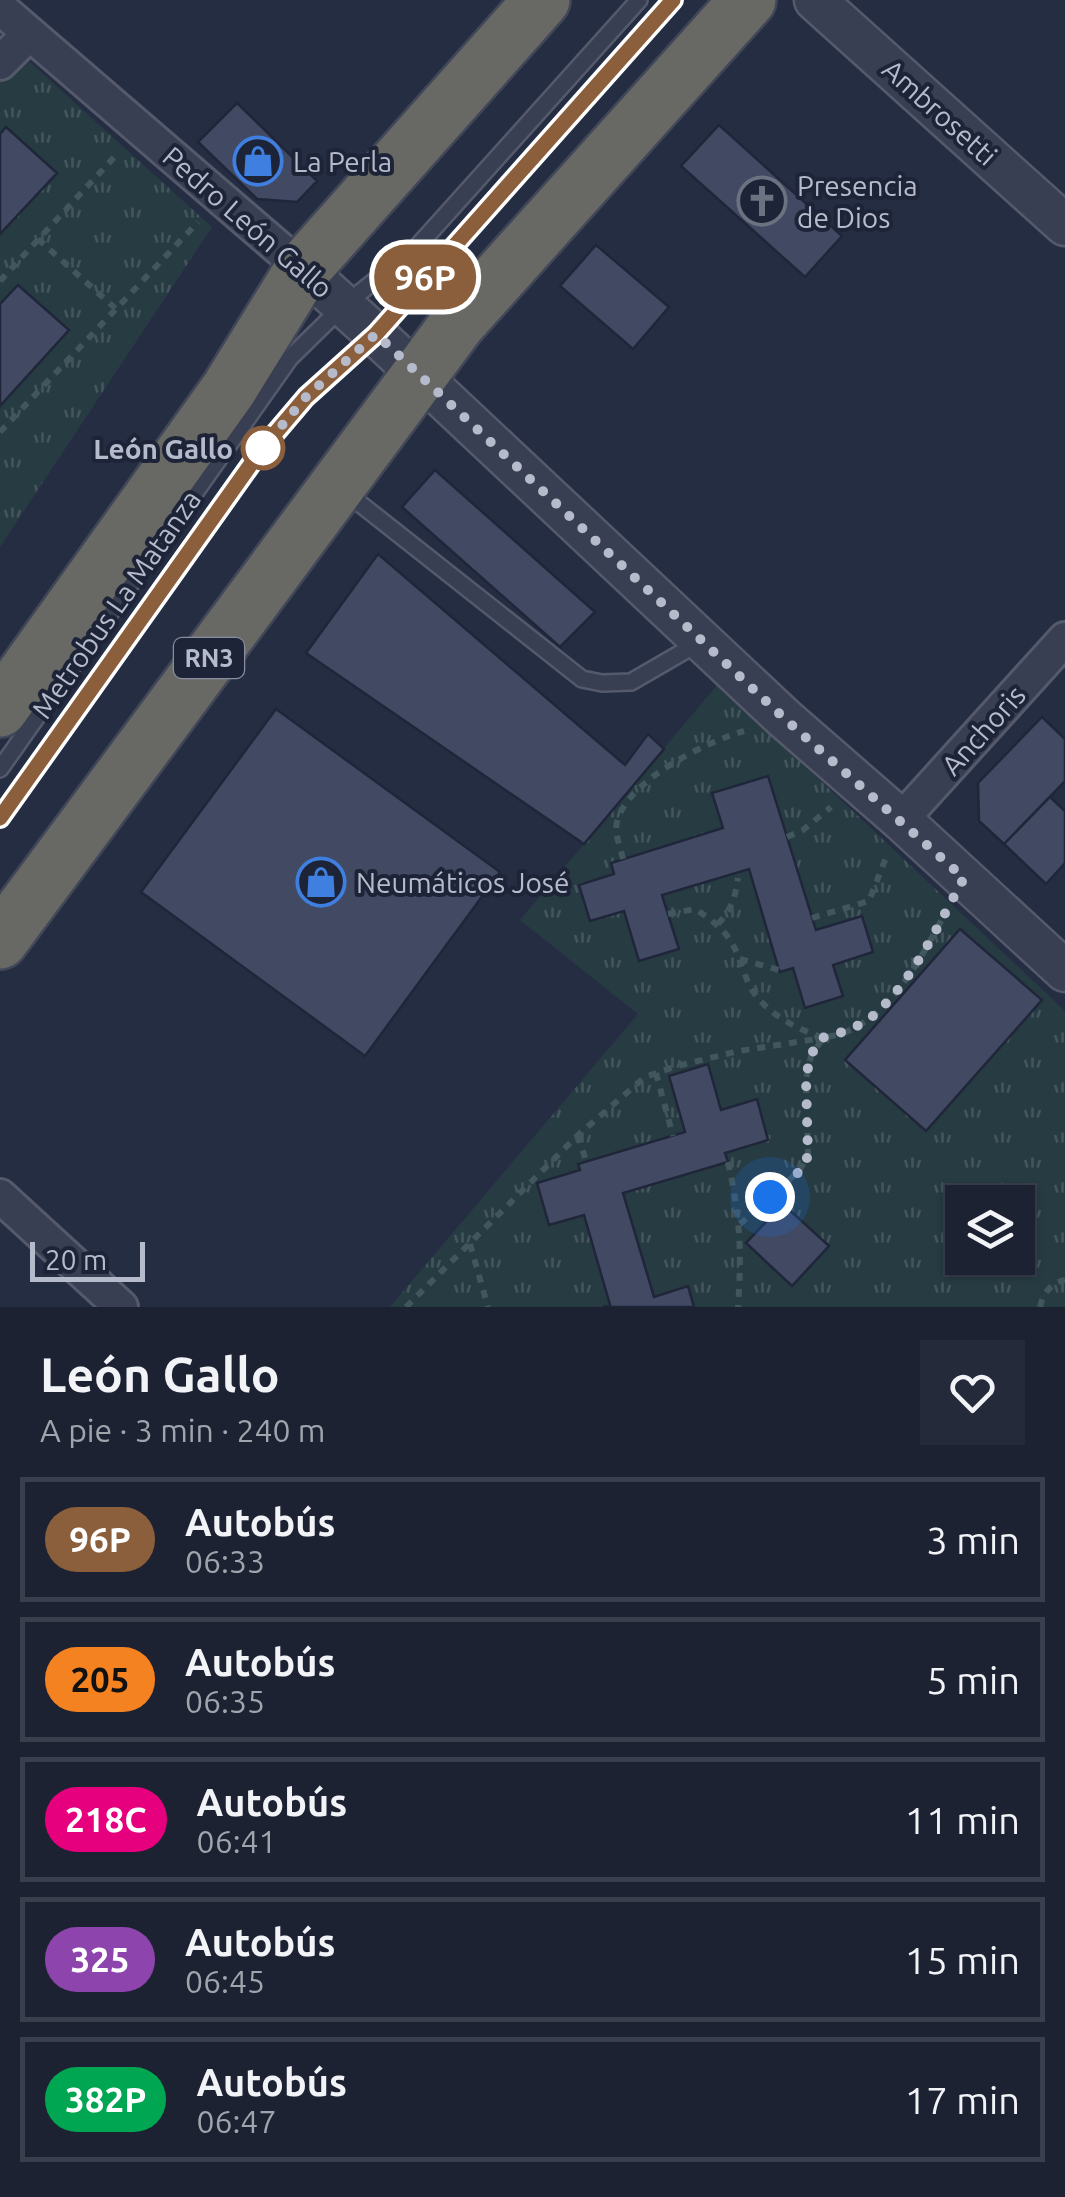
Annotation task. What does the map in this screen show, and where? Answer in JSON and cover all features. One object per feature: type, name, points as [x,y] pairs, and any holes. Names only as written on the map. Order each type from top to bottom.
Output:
[{"type":"highway","points":[[0,709],[229,389],[304,268],[542,0]]},
{"type":"highway","name":"RN3","points":[[0,941],[458,323],[748,0]]},
{"type":"street","name":"Ambrosetti","points":[[814,0],[1065,225]]},
{"type":"street","name":"Pedro León Gallo","points":[[0,8],[304,268],[785,719],[1065,971]]},
{"type":"street","points":[[0,62],[29,34]]},
{"type":"street","name":"Anchoris","points":[[901,820],[1065,640]]},
{"type":"street","points":[[0,1196],[121,1307]]},
{"type":"lane","name":"Metrobus La Matanza","points":[[0,769],[290,358],[343,306],[416,248],[639,0]]},
{"type":"lane","name":"Metrobus La Matanza","points":[[0,818],[261,450],[306,397],[376,334],[673,0]]},
{"type":"lane","points":[[337,486],[582,679],[631,682],[702,641]]},
{"type":"path","points":[[0,280],[140,128]]},
{"type":"path","points":[[0,432],[222,197]]},
{"type":"path","points":[[38,239],[116,309]]},
{"type":"path","points":[[624,859],[616,828],[624,808],[640,788],[674,761],[702,747],[785,719]]},
{"type":"path","points":[[788,837],[817,820],[855,780]]},
{"type":"path","points":[[812,918],[869,901],[901,820]]},
{"type":"path","points":[[718,924],[731,910],[738,878]]},
{"type":"path","points":[[406,1307],[578,1135],[645,1077],[739,1051],[845,1032],[871,1018],[922,955],[964,878]]},
{"type":"path","points":[[668,914],[696,909],[718,924],[734,948],[752,990],[765,1005],[796,1028],[822,1038]]},
{"type":"path","points":[[738,958],[779,970]]},
{"type":"path","points":[[740,1224],[800,1171],[808,1156],[806,1079],[810,1056],[822,1038]]},
{"type":"path","points":[[656,1073],[673,1136]]},
{"type":"path","points":[[578,1135],[586,1161]]},
{"type":"path","points":[[728,1162],[740,1224],[738,1307]]},
{"type":"path","points":[[470,1242],[488,1307]]},
{"type":"path","points":[[1040,1307],[1050,1287],[1065,1280]]},
{"type":"green space","points":[[0,35],[212,227],[0,547],[0,406],[68,330],[18,285],[0,304],[0,234],[56,173],[7,127],[0,134]]},
{"type":"green space","points":[[718,684],[1065,1011],[1065,1307],[694,1307],[687,1287],[654,1297],[623,1193],[727,1163],[725,1153],[768,1140],[757,1100],[721,1110],[707,1065],[669,1076],[685,1132],[578,1163],[580,1170],[537,1183],[549,1225],[584,1215],[610,1305],[390,1307],[638,1014],[520,920]],"holes":[[[768,776],[816,930],[862,916],[873,952],[833,965],[843,996],[805,1008],[793,968],[779,970],[749,869],[662,895],[678,948],[639,961],[624,911],[590,921],[579,886],[614,874],[611,863],[723,828],[713,793]],[[960,929],[1041,1000],[925,1131],[845,1060]],[[783,1204],[829,1246],[792,1286],[747,1243]]]},
{"type":"building","name":"La Perla","points":[[237,103],[317,181],[297,202],[257,199],[198,142]]},
{"type":"building","name":"Presencia de Dios","points":[[719,125],[842,236],[805,277],[681,166]]},
{"type":"building","points":[[6,127],[57,173],[0,234],[0,134]]},
{"type":"building","points":[[596,245],[669,307],[633,349],[560,286]]},
{"type":"building","points":[[18,285],[69,330],[0,406],[0,304]]},
{"type":"building","points":[[435,470],[595,612],[560,647],[402,507]]},
{"type":"building","points":[[378,554],[625,765],[648,734],[664,749],[584,844],[306,653]]},
{"type":"building","name":"Neumáticos José","points":[[276,709],[500,872],[365,1056],[141,892]]},
{"type":"building","points":[[1042,717],[1065,739],[1065,781],[1004,844],[979,821],[978,783]]},
{"type":"building","points":[[768,776],[816,930],[862,916],[873,952],[833,965],[843,996],[805,1008],[793,968],[779,970],[749,869],[662,895],[679,949],[639,961],[624,911],[590,921],[579,885],[614,874],[611,863],[723,828],[712,793]]},
{"type":"building","points":[[1050,797],[1065,811],[1065,863],[1046,884],[1004,844]]},
{"type":"building","points":[[960,929],[1042,1000],[926,1131],[845,1060]]},
{"type":"building","points":[[708,1064],[721,1110],[757,1099],[768,1140],[725,1153],[728,1162],[623,1193],[654,1297],[688,1286],[694,1307],[603,1307],[610,1305],[584,1215],[549,1225],[537,1183],[580,1170],[578,1164],[685,1132],[669,1076]]},
{"type":"building","points":[[783,1204],[829,1246],[792,1286],[746,1243]]},
{"type":"bus line","name":"96P","points":[[0,818],[261,450],[306,397],[376,334],[673,0]]},
{"type":"place","name":"La Perla","points":[[258,161]]},
{"type":"place","name":"Presencia de Dios","points":[[762,201]]},
{"type":"place","name":"León Gallo","points":[[263,448]]},
{"type":"place","name":"Neumáticos José","points":[[321,882]]},
{"type":"route","points":[[263,448],[306,397],[376,334],[785,719],[964,878],[922,955],[892,994],[871,1018],[845,1032],[822,1038],[810,1056],[806,1079],[808,1156],[800,1171],[770,1197]]}]
